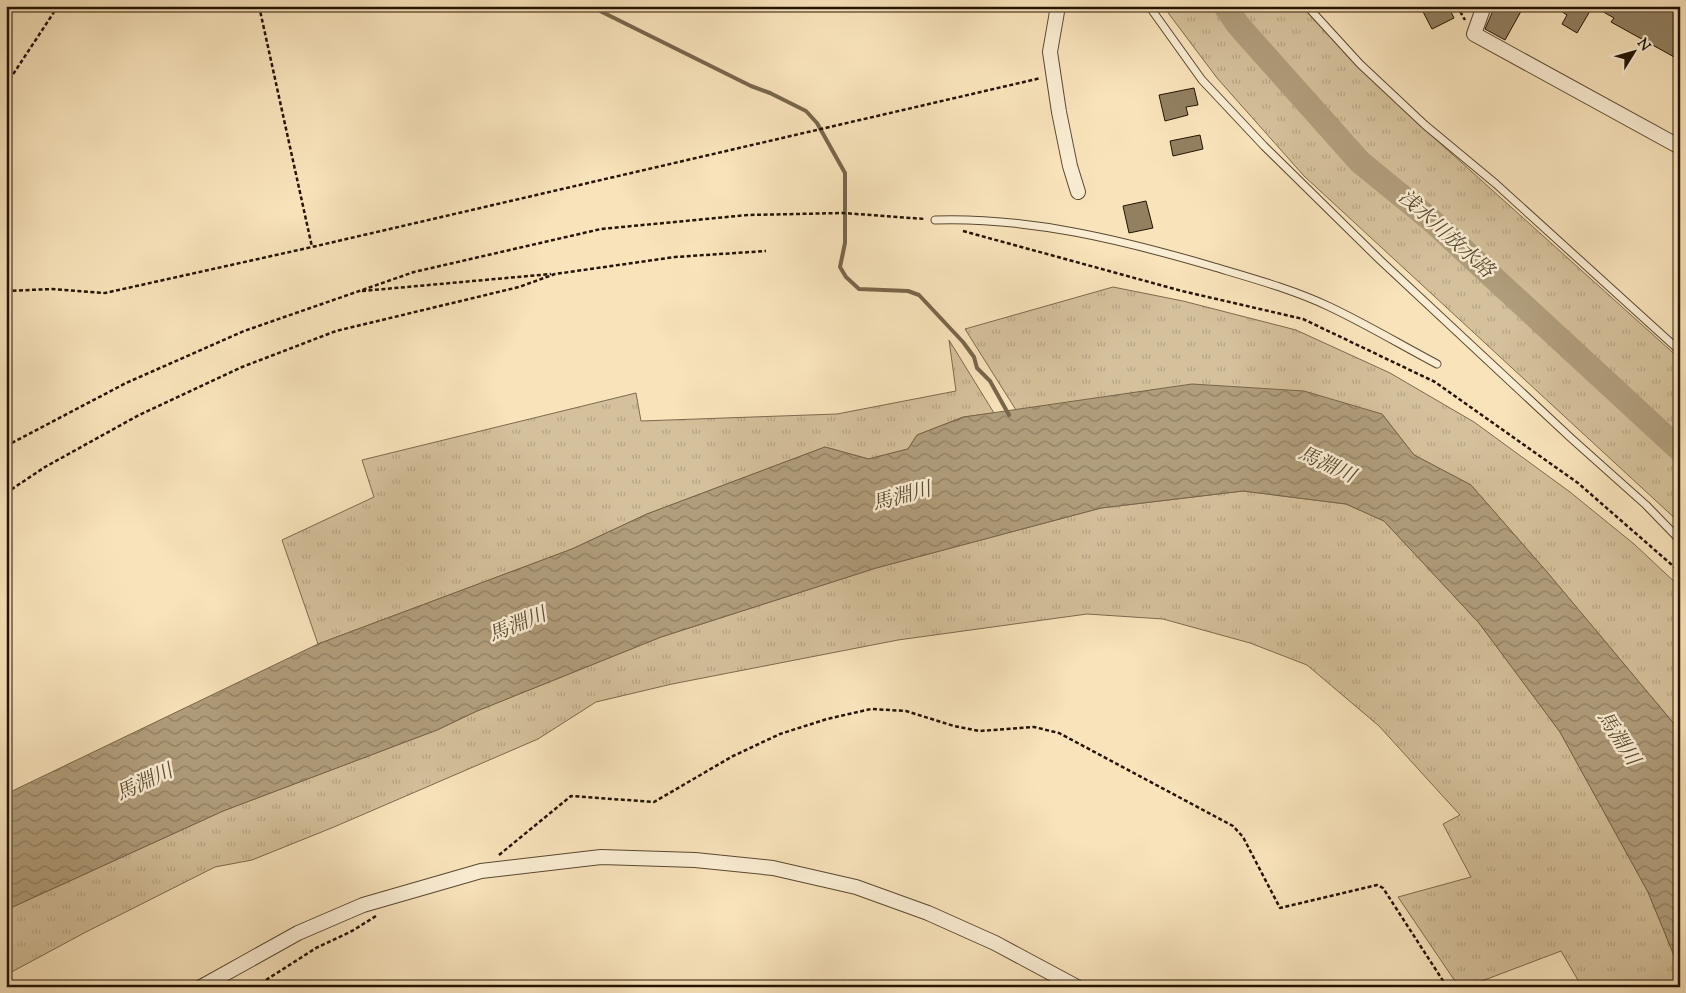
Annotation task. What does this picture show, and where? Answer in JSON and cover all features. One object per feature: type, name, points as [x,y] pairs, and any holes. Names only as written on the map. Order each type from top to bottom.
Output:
[{"type":"street","points":[[1058,6],[1050,52],[1070,166],[1078,192]]},
{"type":"street","points":[[1484,6],[1474,34],[1680,147]]},
{"type":"street","points":[[201,987],[298,933],[363,905],[480,871],[601,857],[695,860],[772,868],[856,887],[928,913],[995,943],[1077,987]]},
{"type":"lane","points":[[1149,6],[1202,80],[1264,146],[1380,260],[1528,399],[1646,505],[1680,540]]},
{"type":"lane","points":[[1308,6],[1360,64],[1425,125],[1496,184],[1680,351]]},
{"type":"lane","points":[[935,220],[966,219],[1042,226],[1164,252],[1258,280],[1328,306],[1437,364]]},
{"type":"path","points":[[6,85],[58,6]]},
{"type":"path","points":[[259,6],[312,247]]},
{"type":"path","points":[[6,291],[52,289],[105,293],[1053,76]]},
{"type":"path","points":[[6,446],[126,383],[244,331],[414,272],[601,229],[748,215],[843,213],[935,220]]},
{"type":"path","points":[[957,230],[1182,291],[1303,319],[1434,382],[1578,483],[1680,572]]},
{"type":"path","points":[[356,291],[555,274],[675,257],[766,250]]},
{"type":"path","points":[[6,493],[45,467],[139,415],[242,367],[336,331],[520,287],[555,274]]},
{"type":"path","points":[[480,871],[572,796],[654,802],[733,756],[780,734],[827,719],[871,709],[906,711],[954,726],[979,731],[1034,727],[1059,733],[1233,826],[1243,837],[1280,908],[1377,885],[1383,888],[1446,987]]},
{"type":"path","points":[[255,987],[316,948],[352,931],[376,916]]},
{"type":"green space","points":[[1163,6],[1302,6],[1354,63],[1422,127],[1680,359],[1680,523],[1304,176],[1217,78]]},
{"type":"green space","points":[[1113,287],[1183,301],[1296,330],[1390,373],[1474,422],[1570,492],[1634,544],[1680,587],[1680,731],[1547,572],[1471,485],[1414,455],[1382,414],[1048,406],[1016,410],[965,329]]},
{"type":"green space","points":[[949,340],[994,413],[963,417],[917,435],[908,449],[869,459],[825,447],[647,514],[572,549],[318,644],[282,540],[374,497],[362,460],[636,393],[641,421],[837,414],[956,391]]},
{"type":"green space","points":[[1243,491],[1346,504],[1384,521],[1479,623],[1560,732],[1648,892],[1680,970],[1680,987],[1582,987],[1561,951],[1466,987],[1459,987],[1398,897],[1471,877],[1443,824],[1460,815],[1379,726],[1307,665],[1250,643],[1163,619],[1087,614],[898,640],[672,684],[596,702],[538,739],[334,827],[252,860],[215,867],[84,933],[6,975],[6,910],[223,811],[437,730],[477,711],[661,637],[876,568],[1101,508]]},
{"type":"water","name":"馬淵川","points":[[1192,384],[1304,391],[1382,414],[1414,455],[1471,485],[1547,572],[1680,731],[1680,970],[1648,892],[1560,732],[1479,623],[1384,521],[1346,504],[1243,491],[1101,508],[876,568],[661,637],[477,711],[437,730],[223,811],[6,910],[6,794],[318,644],[572,549],[647,514],[825,447],[868,459],[908,449],[917,435],[964,417]]},
{"type":"building","points":[[1420,6],[1448,6],[1454,18],[1432,29]]},
{"type":"building","points":[[1495,6],[1524,6],[1505,40],[1485,29]]},
{"type":"building","points":[[1553,6],[1593,6],[1577,33],[1562,24],[1567,15]]},
{"type":"building","points":[[1593,6],[1680,6],[1680,52],[1676,58],[1611,22],[1614,18]]},
{"type":"building","points":[[1194,88],[1198,105],[1186,107],[1188,115],[1165,121],[1159,95]]},
{"type":"building","points":[[1200,135],[1203,149],[1173,156],[1170,141]]},
{"type":"building","points":[[1146,201],[1153,228],[1129,233],[1123,206]]},
{"type":"waterway","points":[[590,6],[751,86],[806,111],[817,123],[845,173],[845,243],[840,267],[846,277],[859,289],[908,291],[919,295],[963,342],[974,357],[977,368],[990,381],[1009,415]]},
{"type":"waterway","name":"浅水川放水路","points":[[1225,6],[1238,25],[1360,162],[1431,220],[1680,450]]}]
